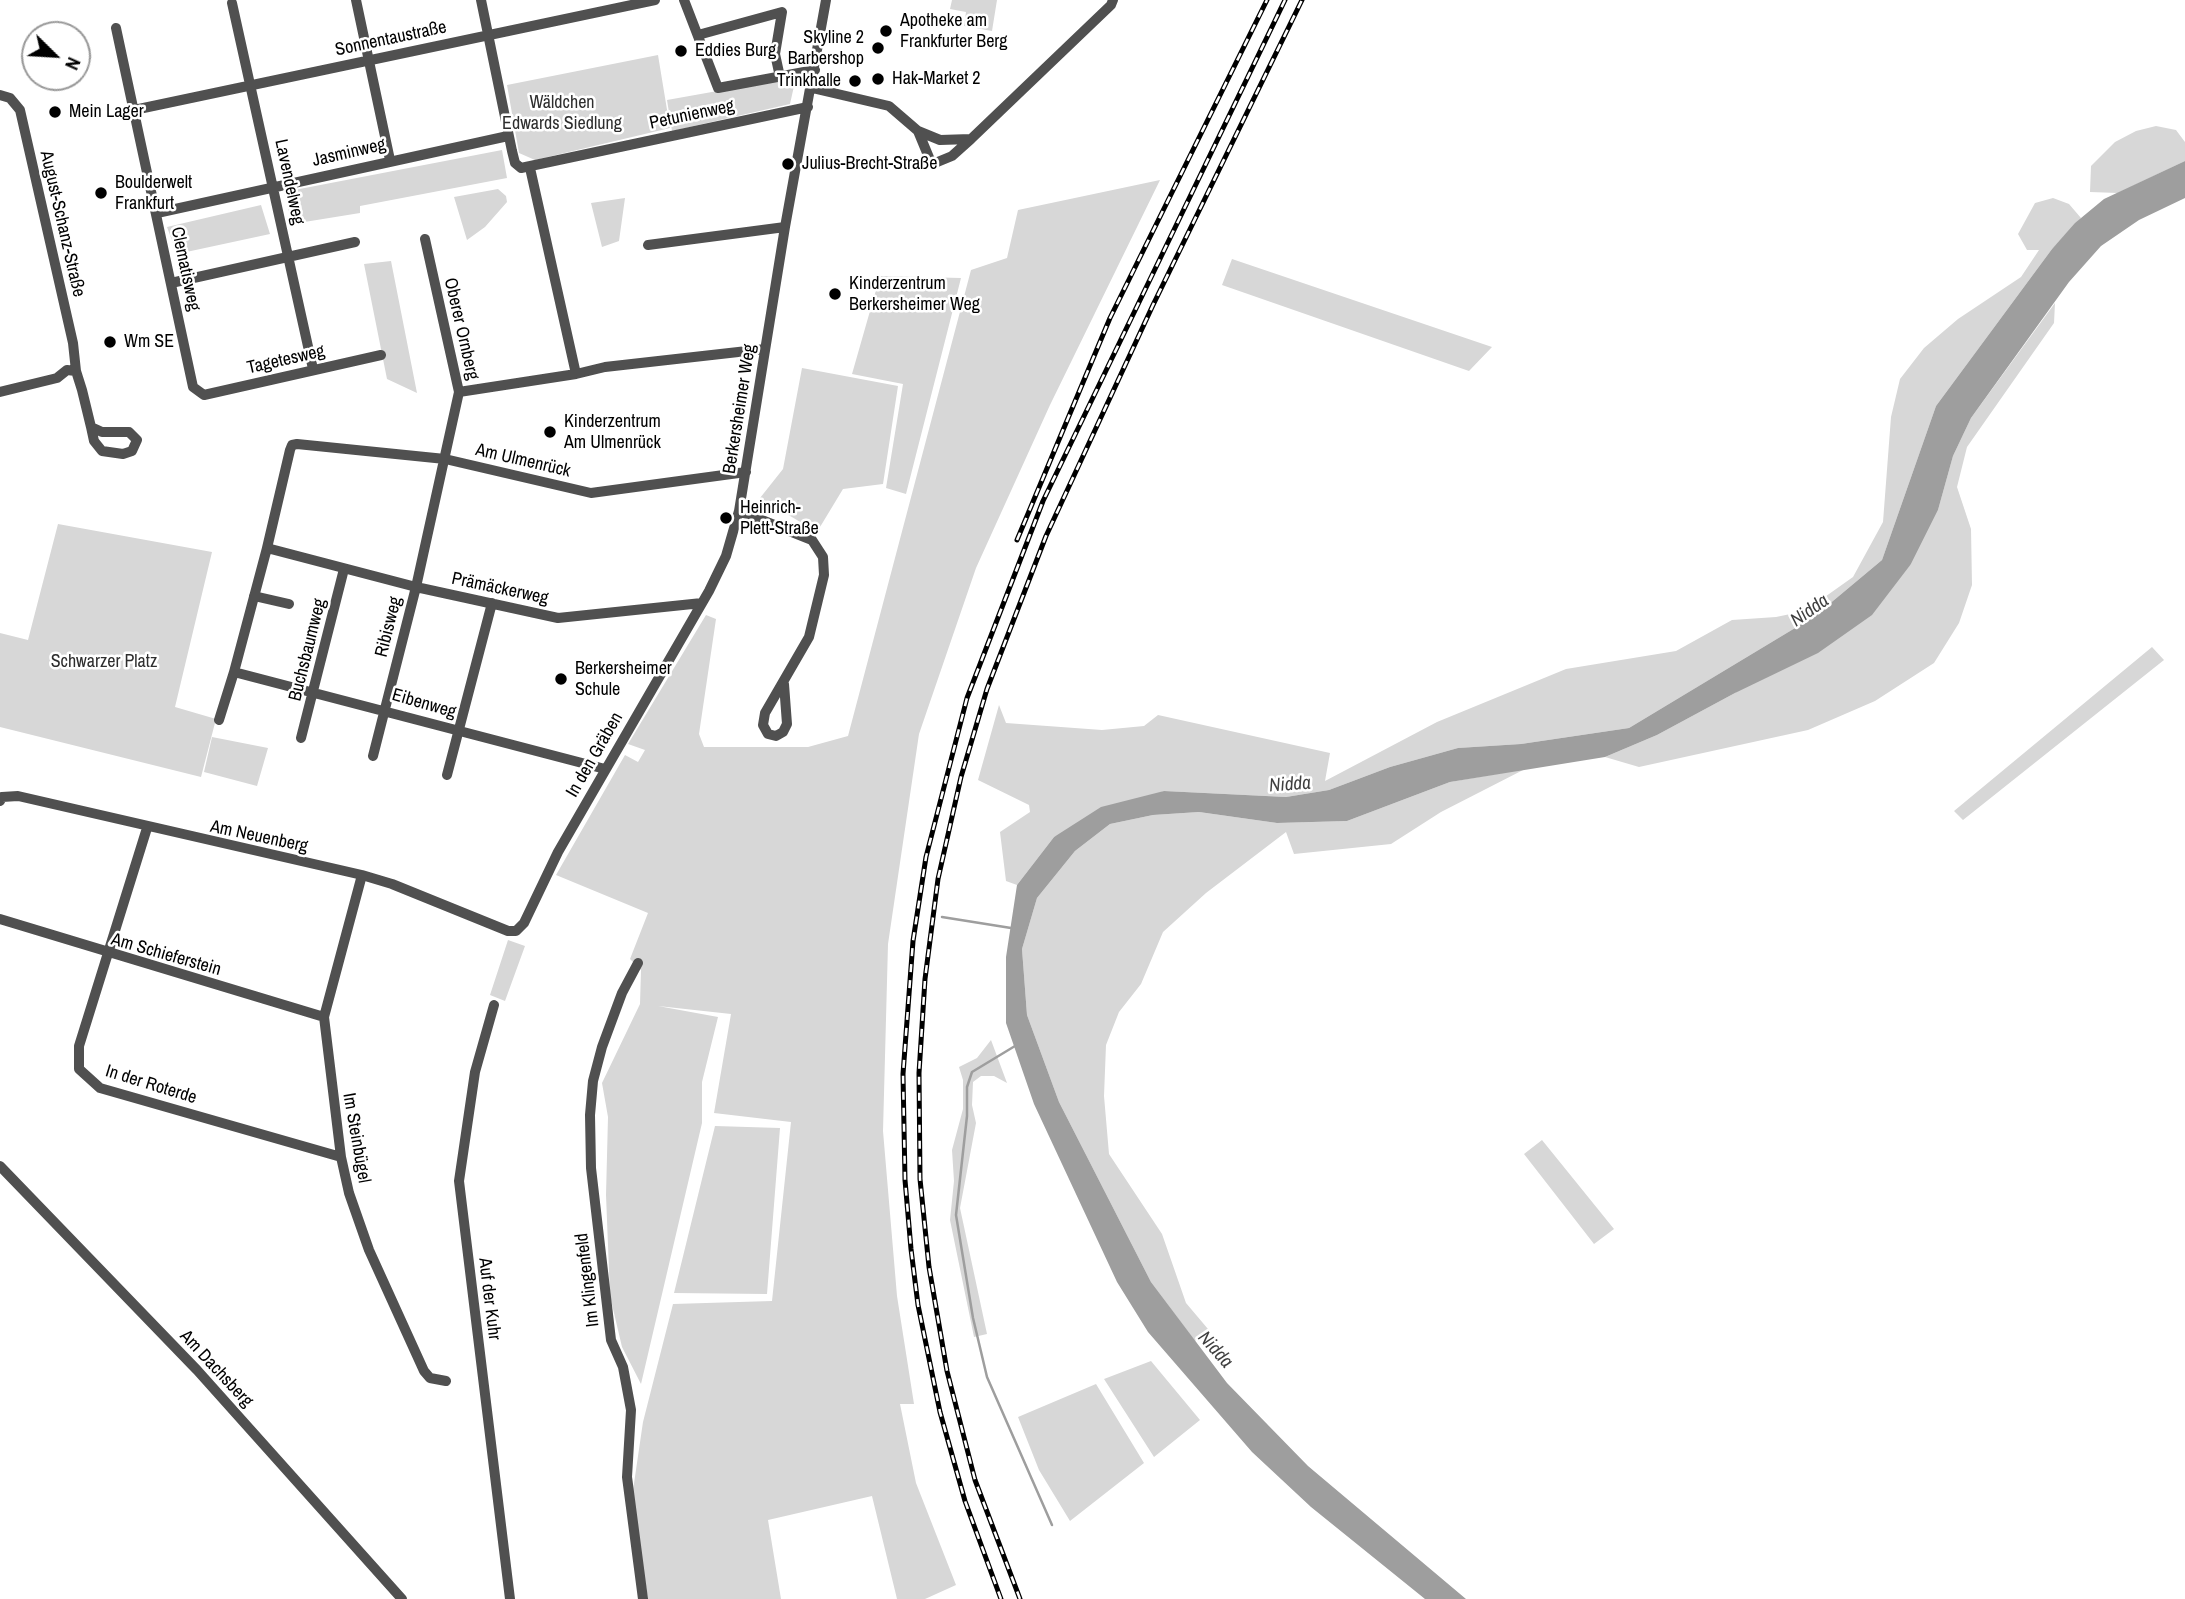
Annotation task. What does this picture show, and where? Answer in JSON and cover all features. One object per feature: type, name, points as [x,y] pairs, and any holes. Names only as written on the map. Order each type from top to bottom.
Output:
[{"type":"street","points":[[356,0],[390,160]]},
{"type":"street","points":[[481,0],[515,163],[521,168],[530,168],[576,374]]},
{"type":"street","name":"Sonnentaustraße","points":[[134,110],[655,0]]},
{"type":"street","points":[[684,0],[718,88],[815,70]]},
{"type":"street","name":"Berkersheimer Weg","points":[[709,591],[726,556],[739,511],[785,227],[826,0]]},
{"type":"street","points":[[918,131],[930,160],[935,163],[952,156],[1111,5],[1113,0]]},
{"type":"street","name":"Lavendelweg","points":[[232,3],[313,369]]},
{"type":"street","points":[[698,35],[782,12],[775,54],[780,77]]},
{"type":"street","name":"Clematisweg","points":[[116,28],[193,387],[198,393]]},
{"type":"street","points":[[812,88],[889,106],[918,131],[940,140],[971,139]]},
{"type":"street","name":"August-Schanz-Straße","points":[[0,95],[10,98],[20,110],[90,427]]},
{"type":"street","name":"Petunienweg","points":[[530,168],[660,137],[808,107]]},
{"type":"street","name":"Jasminweg","points":[[157,213],[508,135]]},
{"type":"street","points":[[648,245],[785,227]]},
{"type":"street","name":"Oberer Ornberg","points":[[425,239],[458,392],[605,367],[765,349]]},
{"type":"street","points":[[172,283],[355,242]]},
{"type":"street","name":"Tagetesweg","points":[[198,393],[204,394],[381,355]]},
{"type":"street","points":[[0,392],[57,378],[67,370],[76,371]]},
{"type":"street","points":[[416,587],[446,459],[458,392]]},
{"type":"street","name":"Am Ulmenrück","points":[[267,548],[292,445],[446,459],[591,493],[746,472]]},
{"type":"street","points":[[739,511],[812,540],[823,557],[824,575],[809,637],[765,713],[763,725],[768,734],[776,736],[783,732],[787,724],[784,684]]},
{"type":"street","points":[[219,720],[267,548]]},
{"type":"street","name":"Prämäckerweg","points":[[267,548],[416,587],[558,618],[702,603]]},
{"type":"street","name":"Buchsbaumweg","points":[[301,738],[344,569]]},
{"type":"street","name":"Ribisweg","points":[[373,756],[416,587]]},
{"type":"street","name":"In den Gräben","points":[[508,931],[516,931],[524,923],[558,852],[709,591]]},
{"type":"street","points":[[254,596],[289,604]]},
{"type":"street","points":[[447,775],[492,603]]},
{"type":"street","name":"Eibenweg","points":[[234,672],[385,709],[605,769]]},
{"type":"street","name":"Am Neuenberg","points":[[0,801],[2,797],[18,796],[147,828],[362,875],[393,884],[508,931]]},
{"type":"street","name":"In der Roterde","points":[[147,828],[78,1053],[79,1069],[90,1082],[100,1088],[341,1157]]},
{"type":"street","name":"Im Steinbügel","points":[[362,875],[324,1017],[341,1157],[349,1194],[369,1250],[424,1371],[430,1378],[446,1381]]},
{"type":"street","name":"Am Schieferstein","points":[[0,919],[108,954],[324,1017]]},
{"type":"street","name":"Im Klingenfeld","points":[[638,963],[622,993],[602,1047],[593,1081],[590,1115],[591,1168],[611,1340],[623,1367],[631,1410],[627,1477],[643,1599]]},
{"type":"street","name":"Auf der Kuhr","points":[[494,1006],[475,1072],[459,1181],[510,1599]]},
{"type":"street","name":"Am Dachsberg","points":[[0,1166],[197,1370],[402,1599]]},
{"type":"green space","points":[[952,0],[997,0],[992,31],[964,26],[966,12],[950,9]]},
{"type":"green space","name":"Wäldchen Edwards Siedlung","points":[[658,55],[670,128],[535,160],[519,153],[507,85]]},
{"type":"green space","points":[[796,77],[790,104],[672,131],[667,100]]},
{"type":"green space","points":[[2156,126],[2176,130],[2185,142],[2185,161],[2118,193],[2090,192],[2091,166],[2115,142],[2136,131]]},
{"type":"green space","points":[[502,150],[507,178],[360,206],[360,213],[292,224],[284,192]]},
{"type":"green space","points":[[1160,180],[1050,405],[976,568],[919,734],[888,944],[883,1131],[897,1296],[914,1404],[900,1404],[916,1483],[956,1585],[925,1599],[897,1599],[872,1496],[768,1520],[781,1599],[648,1599],[632,1497],[643,1422],[673,1304],[772,1301],[791,1122],[714,1113],[731,1014],[658,1006],[718,1017],[702,1082],[702,1123],[641,1384],[622,1347],[610,1296],[606,1195],[608,1117],[602,1083],[640,1004],[641,970],[630,959],[648,913],[556,875],[625,755],[638,762],[645,750],[628,744],[706,615],[716,619],[699,734],[704,747],[808,747],[848,736],[971,270],[1007,258],[1018,210]]},
{"type":"green space","points":[[498,189],[506,196],[507,202],[485,227],[467,240],[454,197]]},
{"type":"green space","points":[[625,198],[619,241],[602,247],[591,203]]},
{"type":"green space","points":[[2053,198],[2069,204],[2081,218],[2052,249],[1936,406],[1882,560],[1815,616],[1629,728],[1521,744],[1458,748],[1390,767],[1329,790],[1286,797],[1164,791],[1054,837],[1017,885],[1006,881],[1000,832],[1030,812],[1029,805],[978,780],[999,705],[1006,723],[1102,730],[1144,726],[1158,715],[1330,753],[1325,781],[1437,722],[1566,669],[1676,651],[1732,620],[1776,617],[1805,611],[1853,577],[1883,522],[1891,417],[1900,379],[1924,348],[1958,319],[2021,277],[2039,250],[2027,250],[2018,234],[2035,203]]},
{"type":"green space","points":[[261,205],[270,234],[177,254],[167,227]]},
{"type":"green space","points":[[1232,259],[1492,347],[1469,371],[1222,285]]},
{"type":"green space","points":[[391,261],[417,393],[387,379],[364,264]]},
{"type":"green space","points":[[880,276],[961,278],[906,494],[886,488],[903,384],[852,374]]},
{"type":"green space","points":[[2055,303],[2054,323],[1967,447],[1957,487],[1971,529],[1972,585],[1959,623],[1934,663],[1875,701],[1808,730],[1639,767],[1605,757],[1657,735],[1735,693],[1911,564],[1938,510],[1953,456],[1971,418]]},
{"type":"green space","points":[[802,368],[898,386],[883,484],[843,489],[817,532],[760,498],[783,469]]},
{"type":"green space","name":"Schwarzer Platz","points":[[58,524],[212,552],[175,707],[216,719],[201,777],[0,727],[0,633],[28,640]]},
{"type":"green space","points":[[2152,647],[2164,660],[1963,820],[1954,811]]},
{"type":"green space","points":[[212,737],[268,748],[257,786],[204,772]]},
{"type":"green space","points":[[1525,769],[1441,812],[1391,844],[1294,854],[1286,832],[1206,893],[1163,932],[1141,984],[1119,1012],[1106,1045],[1104,1096],[1109,1154],[1162,1234],[1186,1303],[1208,1329],[1195,1341],[1151,1282],[1059,1102],[1027,1015],[1022,949],[1037,898],[1075,851],[1110,824],[1153,815],[1199,812],[1277,823],[1347,821],[1450,782]]},
{"type":"green space","points":[[508,940],[525,946],[505,1001],[490,995]]},
{"type":"green space","points":[[991,1040],[1007,1083],[994,1076],[981,1076],[973,1082],[972,1105],[976,1123],[960,1208],[987,1334],[974,1337],[950,1220],[954,1181],[952,1150],[963,1109],[963,1080],[959,1067],[977,1058]]},
{"type":"green space","points":[[715,1126],[780,1128],[767,1294],[674,1293]]},
{"type":"green space","points":[[1542,1140],[1614,1229],[1594,1244],[1524,1154]]},
{"type":"green space","points":[[1151,1361],[1200,1420],[1154,1457],[1104,1379]]},
{"type":"green space","points":[[1096,1384],[1144,1463],[1070,1521],[1039,1470],[1018,1417]]},
{"type":"shaded area","points":[[2185,161],[2185,198],[2139,220],[2101,246],[2069,282],[1971,418],[1953,456],[1938,510],[1911,564],[1872,615],[1818,653],[1657,735],[1605,757],[1450,782],[1347,821],[1277,823],[1199,812],[1153,815],[1110,824],[1075,851],[1037,898],[1022,949],[1027,1015],[1059,1102],[1151,1282],[1227,1383],[1308,1466],[1466,1599],[1425,1599],[1311,1507],[1252,1452],[1148,1332],[1117,1282],[1034,1104],[1006,1023],[1006,957],[1017,885],[1054,837],[1101,807],[1164,791],[1286,797],[1329,790],[1390,767],[1458,748],[1521,744],[1629,728],[1815,616],[1882,560],[1936,406],[2052,249],[2075,223],[2104,199]]},
{"type":"waterway","points":[[942,917],[1011,928]]},
{"type":"waterway","points":[[1015,1046],[972,1072],[967,1087],[967,1116],[956,1215],[973,1318],[987,1377],[1052,1525]]},
{"type":"railway","points":[[1017,540],[1110,318],[1267,0]]},
{"type":"railway","points":[[1001,1599],[965,1501],[940,1412],[918,1305],[911,1249],[905,1180],[903,1074],[913,941],[926,857],[967,698],[1043,501],[1285,0]]},
{"type":"railway","points":[[1020,1599],[975,1480],[947,1371],[929,1267],[920,1179],[919,1073],[925,979],[938,879],[961,777],[987,689],[1046,536],[1153,305],[1302,0]]},
{"type":"place","name":"Apotheke am Frankfurter Berg","points":[[886,31]]},
{"type":"place","name":"Skyline 2 Barbershop","points":[[878,48]]},
{"type":"place","name":"Eddies Burg","points":[[681,51]]},
{"type":"place","name":"Hak-Market 2","points":[[878,79]]},
{"type":"place","name":"Trinkhalle","points":[[855,81]]},
{"type":"place","name":"Mein Lager","points":[[55,112]]},
{"type":"place","name":"Julius-Brecht-Straße","points":[[788,164]]},
{"type":"place","name":"Boulderwelt Frankfurt","points":[[101,193]]},
{"type":"place","name":"Kinderzentrum Berkersheimer Weg","points":[[835,294]]},
{"type":"place","name":"Wm SE","points":[[110,342]]},
{"type":"place","name":"Kinderzentrum Am Ulmenrück","points":[[550,432]]},
{"type":"place","name":"Heinrich- Plett-Straße","points":[[726,518]]},
{"type":"place","name":"Berkersheimer Schule","points":[[561,679]]},
{"type":"water label","name":"Nidda","points":[[1810,611]]},
{"type":"water label","name":"Nidda","points":[[1290,785]]},
{"type":"water label","name":"Nidda","points":[[1215,1350]]}]
